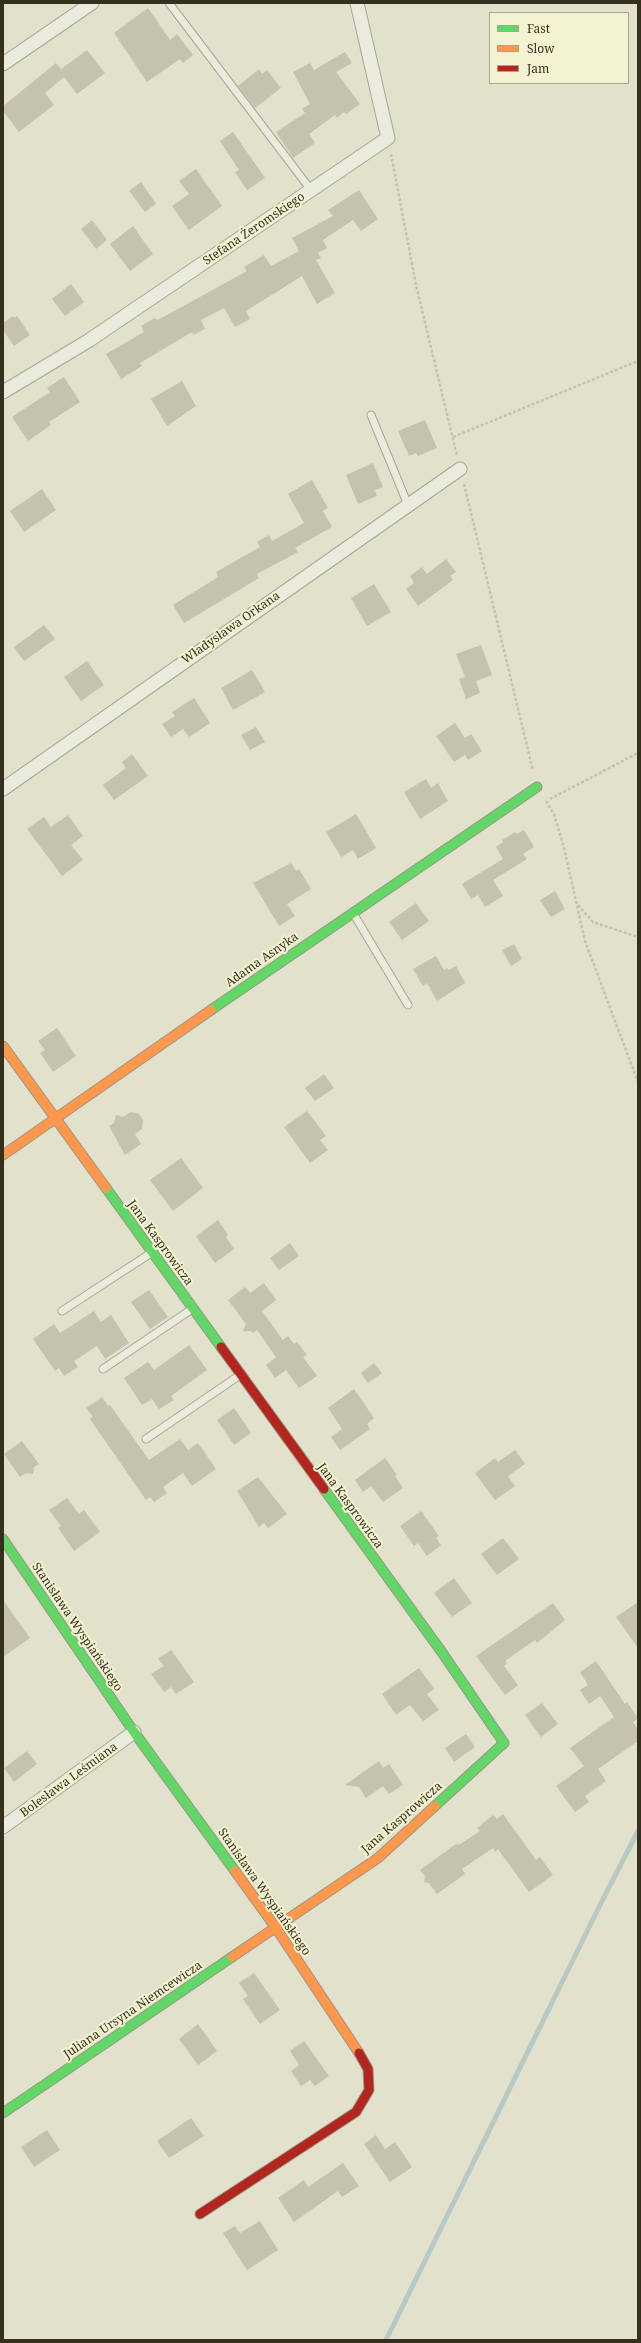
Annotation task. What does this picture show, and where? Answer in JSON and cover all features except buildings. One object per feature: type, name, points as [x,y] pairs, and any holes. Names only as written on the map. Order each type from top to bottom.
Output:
[{"type":"street","points":[[3,64],[92,3]]},
{"type":"street","name":"Stefana Żeromskiego","points":[[3,392],[88,341],[388,138],[357,3]]},
{"type":"street","name":"Władysława Orkana","points":[[3,788],[460,470]]},
{"type":"street","name":"Adama Asnyka","points":[[3,1155],[54,1118],[352,912],[537,787]]},
{"type":"street","name":"Jana Kasprowicza","points":[[3,1046],[441,1651],[504,1743],[378,1858],[276,1928]]},
{"type":"street","name":"Stanisława Wyspiańskiego","points":[[3,1539],[8,1556],[276,1928],[364,2061],[369,2075],[369,2090],[362,2104],[352,2115],[200,2214]]},
{"type":"street","name":"Bolesława Leśmiana","points":[[3,1827],[134,1732]]},
{"type":"street","name":"Juliana Ursyna Niemcewicza","points":[[3,2112],[276,1928]]},
{"type":"lane","points":[[169,3],[312,190]]},
{"type":"lane","points":[[371,415],[408,505]]},
{"type":"lane","points":[[352,912],[408,1005]]},
{"type":"lane","points":[[62,1311],[151,1252]]},
{"type":"lane","points":[[103,1369],[192,1309]]},
{"type":"lane","points":[[146,1439],[240,1375]]},
{"type":"path","points":[[453,437],[638,361]]},
{"type":"path","points":[[546,801],[638,754]]},
{"type":"path","points":[[537,787],[554,814],[585,941],[638,1082]]},
{"type":"path","points":[[577,905],[593,922],[638,937]]},
{"type":"waterway","points":[[386,2340],[602,1901],[638,1831]]},
{"type":"traffic: fast","points":[[211,1010],[537,787]]},
{"type":"traffic: fast","points":[[106,1188],[221,1347]]},
{"type":"traffic: fast","points":[[324,1489],[441,1651],[504,1743],[435,1806]]},
{"type":"traffic: fast","points":[[3,1539],[134,1732],[235,1871]]},
{"type":"traffic: fast","points":[[3,2113],[232,1957]]},
{"type":"traffic: slow","points":[[3,1155],[211,1010]]},
{"type":"traffic: slow","points":[[3,1046],[106,1188]]},
{"type":"traffic: slow","points":[[232,1957],[378,1858],[435,1806]]},
{"type":"traffic: slow","points":[[235,1871],[276,1928],[359,2053]]},
{"type":"traffic: jam","points":[[221,1347],[324,1489]]},
{"type":"traffic: jam","points":[[200,2214],[356,2112],[369,2090],[368,2069],[359,2053]]}]
